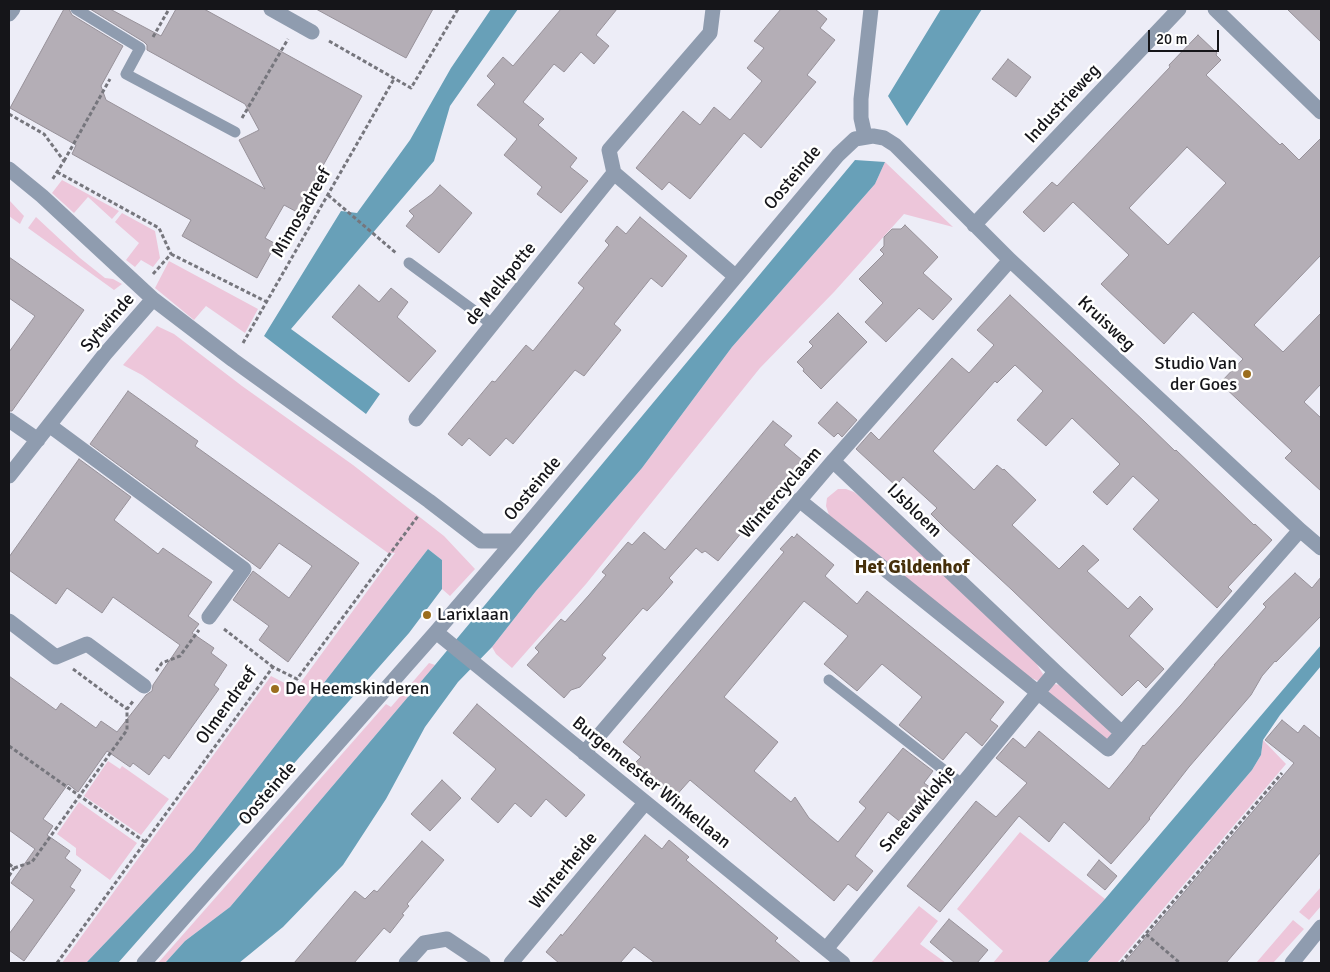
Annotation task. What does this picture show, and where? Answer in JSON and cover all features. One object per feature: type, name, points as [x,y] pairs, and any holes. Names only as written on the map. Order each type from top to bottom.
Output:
[{"type":"street","points":[[9,14],[13,9]]},
{"type":"street","points":[[271,9],[312,32]]},
{"type":"street","points":[[713,9],[710,33],[609,150],[614,173],[735,276]]},
{"type":"street","points":[[865,136],[861,118],[861,99],[872,9]]},
{"type":"street","name":"Industrieweg","points":[[974,225],[1179,9]]},
{"type":"street","points":[[1215,9],[1321,112]]},
{"type":"street","name":"Kruisweg","points":[[865,136],[884,138],[896,145],[1010,260],[1321,548]]},
{"type":"street","name":"Oosteinde","points":[[144,963],[439,635],[514,541],[838,155],[856,139],[865,136]]},
{"type":"street","name":"Sytwinde","points":[[9,169],[42,196],[153,299],[105,354],[9,476]]},
{"type":"street","name":"de Melkpotte","points":[[416,418],[614,173]]},
{"type":"street","name":"Wintercyclaam","points":[[584,753],[833,460],[1010,260]]},
{"type":"street","points":[[153,299],[233,360],[429,501],[481,541],[514,541]]},
{"type":"street","points":[[9,420],[38,440]]},
{"type":"street","points":[[50,425],[244,569],[208,617]]},
{"type":"street","name":"IJsbloem","points":[[833,460],[1055,672],[1122,733]]},
{"type":"street","points":[[799,500],[1108,749],[1300,530]]},
{"type":"street","points":[[9,621],[56,657],[87,644],[144,686]]},
{"type":"street","name":"Burgemeester Winkellaan","points":[[439,635],[843,963]]},
{"type":"street","points":[[1038,692],[1055,672]]},
{"type":"street","name":"Sneeuwklokje","points":[[826,949],[1038,692]]},
{"type":"street","name":"Winterheide","points":[[511,963],[645,803]]},
{"type":"street","points":[[1292,963],[1321,927]]},
{"type":"street","points":[[406,963],[424,943],[447,938],[483,963]]},
{"type":"lane","points":[[76,9],[140,48],[126,74],[235,132]]},
{"type":"lane","points":[[409,263],[492,324]]},
{"type":"lane","points":[[829,680],[963,785]]},
{"type":"path","points":[[140,48],[149,44],[169,9]]},
{"type":"path","points":[[312,32],[411,88],[458,9]]},
{"type":"path","points":[[235,132],[297,24]]},
{"type":"path","points":[[42,196],[64,161],[112,75],[126,74]]},
{"type":"path","name":"Mimosadreef","points":[[233,360],[394,79]]},
{"type":"path","points":[[9,114],[44,134],[64,161]]},
{"type":"path","points":[[57,172],[158,228],[171,254],[267,302]]},
{"type":"path","points":[[328,195],[409,263]]},
{"type":"path","points":[[142,288],[171,254]]},
{"type":"path","name":"Olmendreef","points":[[57,963],[273,667],[297,679],[429,501]]},
{"type":"path","points":[[9,876],[14,868],[32,862],[127,730],[127,709],[162,663],[180,656],[208,617],[273,667]]},
{"type":"path","points":[[56,657],[127,709]]},
{"type":"path","points":[[9,746],[145,842]]},
{"type":"path","points":[[1121,963],[1282,773]]},
{"type":"path","points":[[9,864],[14,868]]},
{"type":"path","points":[[1146,934],[1180,963]]},
{"type":"shaded area","points":[[885,162],[953,227],[904,214],[834,292],[760,368],[586,584],[512,668],[496,654],[492,647],[536,591],[642,468],[732,347],[875,184]]},
{"type":"shaded area","points":[[62,180],[119,211],[112,219],[88,197],[74,213],[52,193]]},
{"type":"shaded area","points":[[9,200],[24,216],[20,224],[9,216]]},
{"type":"shaded area","points":[[122,213],[155,231],[160,258],[153,267],[141,260],[135,267],[126,260],[139,243],[115,222]]},
{"type":"shaded area","points":[[36,217],[80,258],[105,278],[113,279],[122,284],[114,290],[28,228]]},
{"type":"shaded area","points":[[169,261],[258,309],[245,333],[206,306],[194,320],[155,288]]},
{"type":"shaded area","points":[[157,326],[174,334],[242,386],[353,465],[444,536],[475,569],[450,596],[442,589],[442,560],[428,549],[194,850],[86,963],[62,963],[271,676],[296,689],[395,553],[388,553],[142,375],[123,365]]},
{"type":"shaded area","points":[[838,489],[854,492],[864,500],[1036,663],[1043,674],[1042,678],[1038,681],[1029,677],[829,515],[826,506],[827,498]]},
{"type":"shaded area","points":[[429,663],[435,665],[230,907],[185,941],[165,963],[158,963],[386,704],[391,707]]},
{"type":"shaded area","points":[[1054,684],[1061,685],[1113,735],[1109,742],[1050,696],[1049,691]]},
{"type":"shaded area","points":[[1263,740],[1286,764],[1117,963],[1087,963],[1252,770],[1261,755]]},
{"type":"shaded area","points":[[108,761],[120,769],[122,766],[169,799],[141,835],[84,796]]},
{"type":"shaded area","points":[[79,802],[137,843],[110,880],[76,855],[76,848],[57,834]]},
{"type":"shaded area","points":[[1020,832],[1105,899],[1047,963],[993,963],[1003,951],[957,909]]},
{"type":"shaded area","points":[[1321,887],[1321,906],[1309,920],[1299,912]]},
{"type":"shaded area","points":[[919,906],[938,921],[920,944],[946,963],[871,963]]},
{"type":"shaded area","points":[[1293,920],[1304,929],[1273,963],[1256,963]]},
{"type":"water","points":[[491,9],[518,9],[450,106],[434,161],[291,329],[380,394],[366,414],[264,336],[341,211],[357,213],[410,140],[451,68]]},
{"type":"water","points":[[941,9],[982,9],[907,126],[888,96]]},
{"type":"water","points":[[855,160],[885,162],[875,184],[732,347],[642,468],[536,591],[492,647],[458,682],[425,727],[386,799],[343,865],[283,927],[239,963],[165,963],[185,941],[230,907],[435,665]]},
{"type":"water","points":[[428,549],[442,560],[442,589],[409,633],[118,963],[86,963],[194,850]]},
{"type":"water","points":[[1321,645],[1321,666],[1280,715],[1263,740],[1261,755],[1252,770],[1087,963],[1047,963],[1105,899]]},
{"type":"building","points":[[64,9],[69,9],[72,15],[123,46],[101,86],[106,100],[265,189],[239,140],[259,130],[245,104],[147,50],[147,45],[144,42],[90,9],[110,9],[161,36],[176,9],[204,9],[362,96],[297,212],[284,205],[265,238],[276,244],[257,278],[182,236],[191,220],[72,154],[76,145],[10,108]]},
{"type":"building","points":[[316,9],[433,9],[406,58]]},
{"type":"building","points":[[561,9],[617,9],[596,35],[609,46],[594,64],[581,52],[564,72],[554,64],[523,102],[544,119],[538,125],[577,158],[570,167],[588,181],[561,213],[537,194],[542,187],[504,155],[517,139],[477,105],[495,84],[487,76],[503,57],[513,66]]},
{"type":"building","points":[[781,9],[815,9],[827,19],[820,28],[835,40],[807,75],[816,82],[761,148],[744,133],[690,199],[669,182],[662,190],[636,168],[683,111],[700,125],[714,107],[730,120],[762,81],[747,68],[764,48],[754,41]]},
{"type":"building","points":[[1287,9],[1321,9],[1321,42]]},
{"type":"building","points":[[1198,35],[1217,53],[1216,55],[1221,60],[1206,75],[1280,145],[1282,143],[1299,160],[1321,138],[1321,255],[1254,325],[1283,352],[1321,313],[1321,384],[1304,402],[1321,418],[1321,491],[1285,458],[1292,451],[1220,383],[1243,359],[1193,312],[1164,344],[1101,284],[1129,255],[1073,202],[1044,232],[1023,212],[1052,182],[1057,186],[1170,67],[1169,65]],"holes":[[[1187,147],[1226,183],[1168,245],[1129,208]]]},
{"type":"building","points":[[1008,59],[1031,77],[1016,97],[992,79]]},
{"type":"building","points":[[440,185],[472,213],[439,253],[406,226],[414,216],[409,211],[432,194]]},
{"type":"building","points":[[640,217],[687,256],[662,287],[651,278],[614,324],[621,330],[584,376],[575,370],[513,444],[506,438],[490,456],[469,438],[462,446],[448,434],[492,381],[495,382],[526,345],[533,351],[584,288],[578,283],[609,245],[605,241],[617,226],[626,234]]},
{"type":"building","points":[[905,225],[938,257],[923,273],[952,299],[933,320],[919,308],[886,342],[865,322],[883,303],[859,279],[884,254],[880,250],[884,246],[884,237],[892,229],[901,229]]},
{"type":"building","points":[[9,257],[84,310],[12,411],[9,411],[9,352],[35,316],[9,298]]},
{"type":"building","points":[[359,285],[379,302],[391,288],[408,302],[397,317],[436,351],[409,382],[332,317]]},
{"type":"building","points":[[1010,295],[1272,540],[1228,587],[1232,591],[1217,608],[1133,529],[1159,500],[1133,476],[1107,505],[1093,492],[1120,464],[1072,418],[1046,446],[1017,420],[1043,391],[1015,365],[997,383],[995,381],[933,451],[974,490],[997,465],[1004,469],[1036,500],[1012,525],[1059,569],[1083,545],[1099,560],[1087,571],[1128,609],[1140,596],[1153,609],[1129,636],[1164,669],[1146,688],[1138,680],[1122,696],[931,514],[937,508],[903,477],[896,486],[856,449],[871,432],[879,440],[952,358],[969,373],[994,345],[977,330]]},
{"type":"building","points":[[838,313],[867,342],[821,389],[797,362],[813,346],[809,342]]},
{"type":"building","points":[[128,391],[198,441],[195,446],[359,563],[288,662],[259,640],[269,626],[233,600],[253,571],[289,598],[312,566],[279,543],[260,569],[90,444]]},
{"type":"building","points":[[837,402],[857,420],[842,437],[838,433],[834,437],[818,423]]},
{"type":"building","points":[[773,421],[792,436],[784,445],[802,460],[718,561],[705,551],[702,553],[696,548],[669,578],[673,582],[660,597],[647,611],[643,608],[602,655],[606,658],[580,687],[571,690],[564,698],[527,665],[539,652],[535,648],[561,619],[565,622],[589,595],[606,575],[602,572],[628,542],[632,545],[644,532],[665,550]]},
{"type":"building","points":[[79,459],[131,497],[114,520],[158,554],[163,548],[212,582],[188,616],[199,624],[192,633],[214,648],[211,653],[227,665],[214,685],[219,689],[169,759],[164,755],[149,775],[133,763],[130,767],[107,751],[78,792],[68,784],[43,819],[53,826],[47,835],[70,851],[65,858],[81,870],[70,887],[75,890],[24,961],[9,950],[9,934],[34,900],[11,883],[35,849],[9,830],[9,676],[56,710],[61,703],[96,728],[101,721],[117,732],[146,695],[152,691],[153,685],[180,645],[113,597],[102,613],[67,588],[56,604],[9,570],[9,557]]},
{"type":"building","points":[[797,534],[834,565],[825,576],[857,604],[867,591],[1004,702],[990,720],[998,726],[982,746],[966,732],[943,760],[899,725],[922,697],[882,664],[857,691],[824,664],[848,636],[804,601],[724,697],[778,742],[754,771],[791,802],[795,797],[809,818],[838,842],[866,808],[859,802],[903,748],[933,771],[924,783],[931,788],[903,824],[888,812],[855,856],[873,871],[857,891],[848,884],[834,901],[690,780],[673,799],[633,765],[641,757],[623,742],[784,552],[780,549],[792,536],[794,538]]},
{"type":"building","points":[[1295,573],[1312,588],[1321,577],[1321,616],[1262,676],[1251,695],[1189,767],[1150,819],[1111,864],[1064,822],[1049,842],[1019,816],[940,912],[907,886],[976,801],[996,817],[1027,783],[996,758],[1013,738],[1025,748],[1039,731],[1109,789],[1143,745],[1181,705],[1266,607],[1263,604]]},
{"type":"building","points":[[477,704],[585,795],[566,817],[546,799],[531,817],[515,803],[498,823],[471,799],[496,769],[453,733]]},
{"type":"building","points":[[1282,720],[1298,733],[1304,725],[1321,739],[1321,852],[1226,963],[1124,963],[1294,763],[1265,740]]},
{"type":"building","points":[[442,780],[461,798],[430,831],[411,814]]},
{"type":"building","points":[[645,835],[662,849],[669,840],[689,857],[686,860],[778,938],[775,941],[801,963],[655,963],[634,947],[620,963],[559,963],[546,952],[561,934],[562,936]]},
{"type":"building","points":[[422,841],[444,860],[407,904],[409,906],[402,914],[404,915],[390,933],[384,928],[354,963],[294,963],[355,891],[365,899],[374,890],[377,892]]},
{"type":"building","points":[[1099,860],[1117,876],[1105,890],[1087,875]]},
{"type":"building","points":[[949,919],[988,950],[977,963],[955,963],[930,942]]},
{"type":"place","name":"Studio Van der Goes","points":[[1247,374]]},
{"type":"place","name":"Larixlaan","points":[[427,615]]},
{"type":"place","name":"De Heemskinderen","points":[[275,689]]},
{"type":"district","name":"Het Gildenhof","points":[[912,568]]}]
